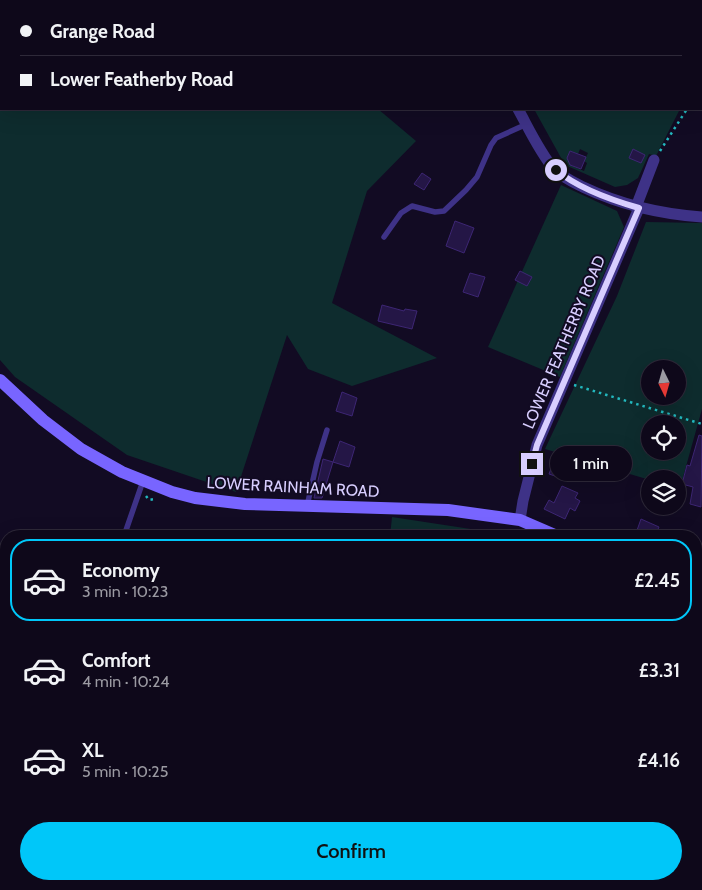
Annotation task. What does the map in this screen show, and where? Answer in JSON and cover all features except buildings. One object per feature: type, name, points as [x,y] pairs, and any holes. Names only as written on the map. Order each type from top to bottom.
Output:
[{"type":"main road","name":"LOWER RAINHAM ROAD","points":[[0,380],[37,415],[71,442],[106,464],[172,492],[214,501],[245,504],[448,510],[520,520],[543,530]]},
{"type":"street","points":[[519,110],[547,160],[560,174],[592,191],[638,208],[702,217]]},
{"type":"street","name":"LOWER FEATHERBY ROAD","points":[[520,520],[537,445],[566,382],[638,208],[654,160]]},
{"type":"lane","points":[[384,237],[400,213],[412,206],[434,212],[444,211],[466,190],[476,177],[496,138],[527,124]]},
{"type":"lane","points":[[308,506],[317,462],[327,430]]},
{"type":"lane","points":[[126,530],[143,481]]},
{"type":"path","points":[[654,160],[686,110]]},
{"type":"path","points":[[566,382],[702,424]]},
{"type":"green space","points":[[0,110],[379,110],[416,141],[367,191],[332,303],[437,358],[352,386],[308,369],[287,335],[236,492],[127,455],[15,377],[0,360]]},
{"type":"green space","points":[[535,110],[679,110],[656,156],[649,154],[638,178],[627,185],[615,187],[565,165]],"holes":[[[580,149],[588,153],[584,161],[587,163],[584,171],[570,165],[567,158],[570,151],[578,154]]]},
{"type":"green space","points":[[561,185],[617,211],[624,227],[560,377],[488,347]]},
{"type":"green space","points":[[646,222],[702,223],[702,409],[685,470],[641,470],[641,477],[545,449],[617,296]]},
{"type":"green space","points":[[392,517],[478,530],[391,530]]},
{"type":"route","points":[[532,464],[537,445],[600,303],[639,208],[592,191],[564,177],[556,170]]}]
